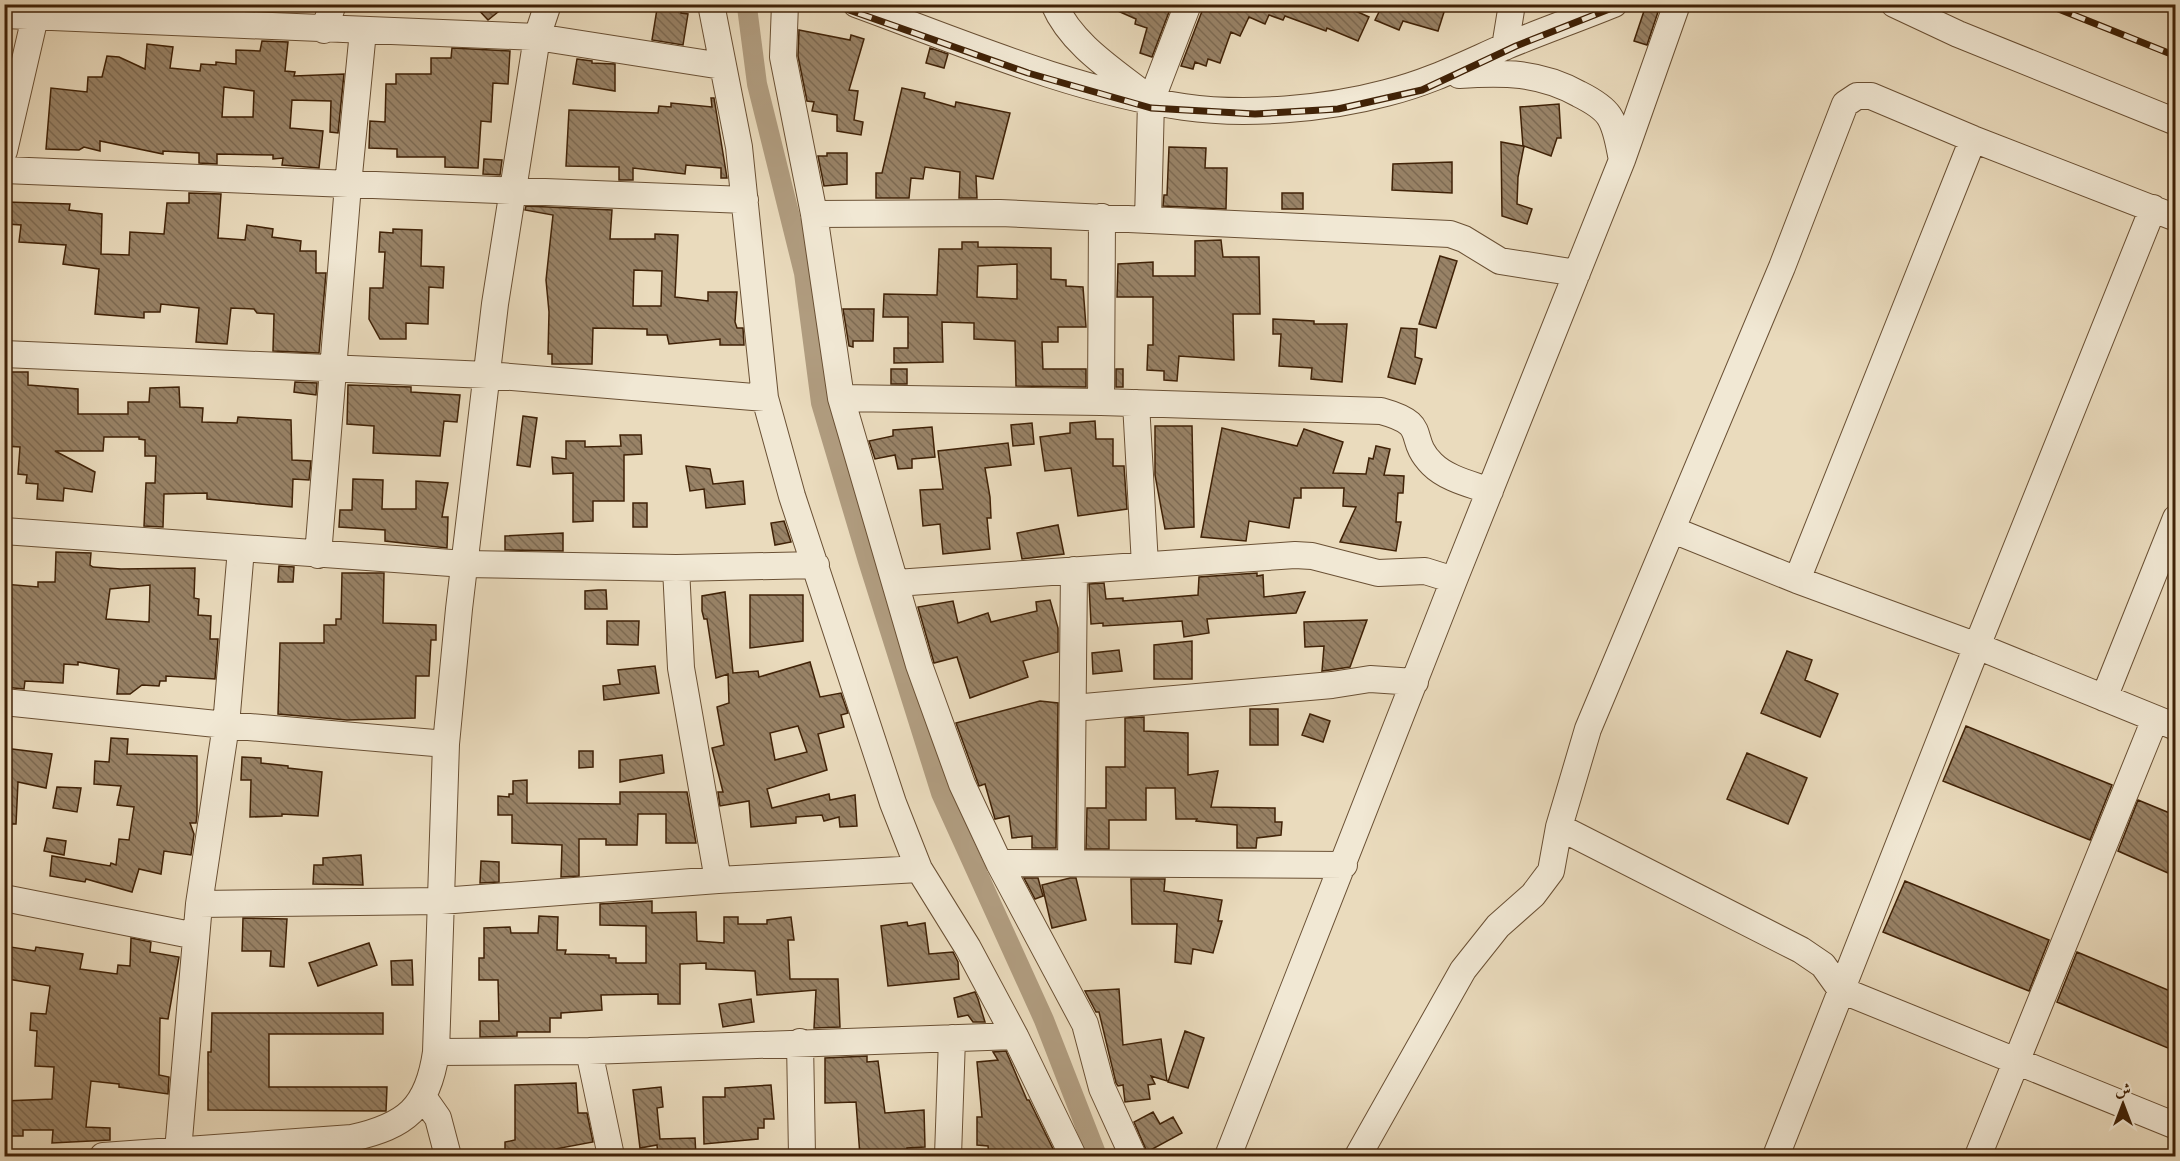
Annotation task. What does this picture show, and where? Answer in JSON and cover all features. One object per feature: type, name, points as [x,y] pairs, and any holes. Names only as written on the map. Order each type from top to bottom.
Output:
[{"type":"street","points":[[324,30],[333,4]]},
{"type":"street","points":[[103,1156],[352,1138],[377,1132],[395,1123],[424,1098],[433,1074],[436,1052],[446,744],[465,564],[487,375],[513,192],[537,37],[548,4]]},
{"type":"street","points":[[711,4],[739,147],[765,398],[792,496],[893,803],[919,869],[968,948],[1015,1036],[1074,1156]]},
{"type":"street","points":[[785,4],[783,57],[814,214],[842,398],[919,665],[962,784],[999,863],[1085,1024],[1102,1088],[1133,1156]]},
{"type":"street","points":[[856,4],[1029,67],[1151,101],[1214,109],[1280,109],[1341,103],[1386,94],[1443,76],[1504,47],[1614,4]]},
{"type":"street","points":[[1054,4],[1060,20],[1078,40],[1151,101]]},
{"type":"street","points":[[1148,220],[1151,101],[1188,4]]},
{"type":"street","points":[[1504,47],[1512,4]]},
{"type":"street","points":[[1228,1156],[1622,160],[1677,4]]},
{"type":"street","points":[[1894,4],[2175,122]]},
{"type":"street","points":[[4,151],[36,11]]},
{"type":"street","points":[[4,15],[36,11],[324,30],[537,37],[722,66]]},
{"type":"street","points":[[318,555],[363,31]]},
{"type":"street","points":[[1443,76],[1518,74],[1545,78],[1564,85],[1589,99],[1609,115],[1622,160]]},
{"type":"street","points":[[1358,1156],[1463,970],[1498,926],[1533,895],[1551,872],[1559,827],[1588,729],[1673,530],[1845,104],[1857,96],[1871,96],[1973,139],[2164,213],[1977,646],[1776,1156]]},
{"type":"street","points":[[1797,580],[1973,139]]},
{"type":"street","points":[[4,170],[745,200]]},
{"type":"street","points":[[814,214],[1000,213],[1450,234],[1464,239],[1500,261],[1577,273]]},
{"type":"street","points":[[1101,402],[1102,217]]},
{"type":"street","points":[[4,354],[487,375],[765,398]]},
{"type":"street","points":[[842,398],[1101,402],[1381,411],[1403,417],[1417,430],[1420,448],[1446,475],[1490,491]]},
{"type":"street","points":[[1136,403],[1145,565]]},
{"type":"street","points":[[2104,698],[2175,518]]},
{"type":"street","points":[[1673,530],[1797,580],[1977,646],[2165,723],[2016,1061],[1978,1156]]},
{"type":"street","points":[[4,531],[465,564],[676,568],[816,566]]},
{"type":"street","points":[[178,1151],[199,904],[226,725],[240,549]]},
{"type":"street","points":[[896,583],[1295,555],[1321,558],[1378,573],[1425,571],[1454,580]]},
{"type":"street","points":[[676,568],[681,668],[718,880]]},
{"type":"street","points":[[1071,863],[1074,570]]},
{"type":"street","points":[[1073,708],[1332,685],[1370,679],[1415,682]]},
{"type":"street","points":[[4,702],[226,725],[446,744]]},
{"type":"street","points":[[1559,827],[1801,950],[1823,965],[1841,990],[2175,1126]]},
{"type":"street","points":[[999,863],[1344,865]]},
{"type":"street","points":[[199,904],[441,901],[718,880],[919,869]]},
{"type":"street","points":[[4,898],[196,936]]},
{"type":"street","points":[[436,1052],[590,1051],[1015,1036]]},
{"type":"street","points":[[948,1156],[952,1038]]},
{"type":"street","points":[[800,1042],[802,1156]]},
{"type":"street","points":[[590,1051],[611,1156]]},
{"type":"street","points":[[424,1098],[438,1118],[445,1136],[448,1156]]},
{"type":"building","points":[[473,4],[508,4],[488,20]]},
{"type":"building","points":[[662,4],[682,4],[681,13],[688,14],[683,45],[652,40],[657,9],[661,10]]},
{"type":"building","points":[[1102,4],[1172,4],[1152,57],[1140,53],[1147,28],[1135,24],[1136,19]]},
{"type":"building","points":[[1213,4],[1340,4],[1369,17],[1358,41],[1327,28],[1326,31],[1285,16],[1283,20],[1269,15],[1265,24],[1249,17],[1240,36],[1231,32],[1220,63],[1208,59],[1206,66],[1195,62],[1193,69],[1181,66],[1204,6],[1211,9]]},
{"type":"building","points":[[1383,4],[1431,4],[1445,9],[1438,31],[1403,21],[1399,30],[1375,20]]},
{"type":"building","points":[[1645,8],[1658,12],[1647,45],[1634,41]]},
{"type":"building","points":[[799,30],[850,40],[851,35],[864,39],[849,90],[858,91],[854,120],[863,122],[861,135],[837,131],[837,115],[812,111],[814,102],[807,101],[798,56]]},
{"type":"building","points":[[262,41],[288,42],[285,71],[295,72],[294,76],[344,74],[338,133],[330,132],[331,101],[292,100],[290,128],[323,131],[319,168],[282,165],[283,158],[273,159],[273,155],[217,154],[217,164],[199,163],[199,153],[163,151],[163,154],[100,141],[100,151],[84,147],[79,150],[46,149],[51,88],[87,92],[88,77],[102,77],[107,56],[119,57],[145,69],[147,44],[173,47],[170,68],[200,71],[201,64],[216,65],[216,62],[236,64],[236,50],[260,51]],"holes":[[[224,87],[254,91],[253,117],[222,117]]]},
{"type":"building","points":[[452,48],[510,51],[508,84],[493,83],[491,122],[481,121],[478,168],[445,167],[445,157],[397,157],[397,149],[369,148],[370,121],[385,122],[386,84],[396,84],[396,74],[431,74],[431,58],[451,58]]},
{"type":"building","points":[[930,48],[948,54],[944,68],[926,63]]},
{"type":"building","points":[[577,59],[592,61],[592,63],[615,64],[615,91],[573,84]]},
{"type":"building","points":[[902,88],[925,93],[924,98],[955,107],[956,102],[1010,113],[993,179],[976,176],[977,198],[959,198],[960,172],[925,167],[923,179],[911,178],[909,198],[876,198],[876,173],[882,173]]},
{"type":"building","points":[[711,98],[714,98],[727,178],[721,178],[721,168],[686,165],[685,174],[633,168],[633,180],[619,180],[619,167],[566,166],[569,110],[658,113],[659,106],[671,107],[671,103],[712,107]]},
{"type":"building","points":[[1559,104],[1561,138],[1557,138],[1551,156],[1524,146],[1518,177],[1517,204],[1532,209],[1527,224],[1502,216],[1501,142],[1523,146],[1520,107]]},
{"type":"building","points":[[1169,147],[1206,148],[1205,168],[1227,168],[1226,209],[1163,206],[1164,195],[1167,195]]},
{"type":"building","points":[[827,153],[847,153],[847,184],[824,186],[818,156],[827,156]]},
{"type":"building","points":[[484,159],[502,160],[500,175],[483,174]]},
{"type":"building","points":[[1452,162],[1452,193],[1392,190],[1393,164]]},
{"type":"building","points":[[189,193],[221,194],[218,238],[245,240],[247,225],[273,229],[272,237],[301,241],[300,251],[316,251],[316,273],[326,273],[319,353],[273,351],[274,314],[257,313],[254,309],[231,308],[227,344],[196,342],[199,308],[161,304],[160,312],[144,312],[144,318],[95,314],[99,269],[63,264],[66,245],[19,242],[21,225],[7,224],[7,202],[70,204],[69,210],[102,214],[101,254],[129,255],[130,232],[164,234],[167,203],[189,203]]},
{"type":"building","points":[[1282,193],[1303,193],[1303,209],[1282,209]]},
{"type":"building","points":[[526,206],[612,210],[610,239],[655,239],[655,234],[678,235],[675,297],[708,301],[708,292],[737,292],[735,322],[737,328],[743,328],[744,345],[720,345],[720,339],[669,344],[667,335],[647,335],[647,329],[593,328],[592,364],[552,364],[552,354],[548,354],[549,312],[546,280],[553,215],[525,210]],"holes":[[[634,270],[662,271],[661,306],[633,306]]]},
{"type":"building","points":[[393,229],[422,230],[421,266],[444,267],[443,288],[429,287],[428,324],[406,323],[406,339],[380,339],[369,319],[370,288],[383,288],[385,252],[379,252],[380,232],[393,233]]},
{"type":"building","points":[[1221,240],[1223,257],[1259,257],[1260,314],[1233,314],[1234,360],[1179,356],[1177,381],[1164,380],[1164,371],[1147,370],[1148,345],[1153,345],[1153,297],[1117,297],[1118,264],[1153,262],[1153,276],[1195,276],[1195,241]]},
{"type":"building","points":[[962,242],[978,242],[978,247],[1051,248],[1051,279],[1066,280],[1066,286],[1083,287],[1086,327],[1058,327],[1058,342],[1042,342],[1043,369],[1086,369],[1086,387],[1016,386],[1015,341],[974,339],[974,323],[942,322],[943,362],[894,363],[894,348],[908,348],[908,317],[883,317],[884,294],[937,295],[939,249],[962,249]],"holes":[[[1017,264],[1017,299],[977,297],[978,266]]]},
{"type":"building","points":[[1440,256],[1457,261],[1436,328],[1419,324]]},
{"type":"building","points":[[843,309],[874,309],[873,341],[853,341],[853,347],[849,346]]},
{"type":"building","points":[[1273,319],[1314,321],[1314,324],[1347,324],[1342,382],[1311,379],[1312,368],[1279,366],[1281,334],[1273,334]]},
{"type":"building","points":[[1401,328],[1417,329],[1415,357],[1422,359],[1415,384],[1388,377]]},
{"type":"building","points":[[891,369],[907,369],[907,384],[891,384]]},
{"type":"building","points":[[1116,369],[1123,369],[1123,387],[1116,387]]},
{"type":"building","points":[[9,372],[28,372],[28,385],[78,389],[78,414],[128,414],[128,402],[149,402],[150,388],[179,387],[180,407],[203,408],[202,422],[237,423],[238,417],[291,420],[292,460],[311,461],[309,480],[293,479],[292,507],[207,499],[207,493],[164,494],[163,527],[144,526],[146,483],[155,483],[156,456],[145,456],[145,440],[139,437],[104,437],[103,451],[55,451],[95,472],[92,492],[64,488],[63,501],[37,499],[38,484],[26,483],[27,475],[18,474],[20,447],[4,446]]},
{"type":"building","points":[[295,382],[317,383],[316,395],[294,392]]},
{"type":"building","points":[[348,385],[411,387],[411,392],[460,395],[457,422],[444,421],[440,456],[373,453],[374,426],[347,424]]},
{"type":"building","points":[[523,416],[537,418],[530,467],[517,465]]},
{"type":"building","points":[[1095,421],[1096,439],[1113,439],[1113,466],[1124,466],[1127,509],[1078,516],[1071,468],[1045,471],[1040,437],[1070,433],[1070,423]]},
{"type":"building","points":[[1032,423],[1034,444],[1013,446],[1011,425]]},
{"type":"building","points":[[1155,426],[1192,426],[1194,527],[1165,529],[1155,475]]},
{"type":"building","points":[[932,427],[935,457],[912,459],[912,468],[898,469],[895,455],[875,459],[869,441],[893,436],[893,430]]},
{"type":"building","points":[[1222,428],[1297,446],[1304,429],[1343,442],[1333,473],[1366,474],[1369,458],[1373,459],[1376,446],[1390,449],[1384,475],[1404,476],[1403,493],[1398,493],[1396,522],[1401,522],[1396,551],[1340,542],[1356,507],[1343,506],[1344,488],[1301,488],[1301,498],[1294,498],[1289,528],[1249,521],[1246,541],[1201,537]]},
{"type":"building","points":[[620,435],[641,435],[642,454],[624,455],[624,501],[593,501],[593,521],[573,522],[573,473],[553,474],[552,457],[566,459],[566,441],[585,441],[585,447],[621,446]]},
{"type":"building","points":[[1008,443],[1011,465],[985,468],[990,497],[991,518],[987,518],[990,549],[943,554],[940,524],[923,526],[920,490],[943,489],[938,451]]},
{"type":"building","points":[[686,466],[710,469],[713,484],[743,481],[745,504],[706,508],[704,489],[690,491]]},
{"type":"building","points":[[353,479],[383,480],[382,509],[416,509],[416,481],[448,483],[442,517],[448,517],[447,548],[385,541],[385,530],[339,527],[340,510],[352,510]]},
{"type":"building","points":[[633,503],[647,503],[647,527],[633,527]]},
{"type":"building","points":[[784,521],[791,542],[775,545],[771,523]]},
{"type":"building","points":[[1058,525],[1064,554],[1022,559],[1017,533]]},
{"type":"building","points":[[563,533],[563,551],[505,550],[505,536]]},
{"type":"building","points":[[56,552],[91,553],[90,565],[93,567],[195,568],[194,598],[199,599],[198,615],[211,616],[210,639],[218,639],[215,679],[166,676],[166,681],[160,681],[159,686],[142,685],[130,694],[117,694],[119,669],[78,662],[78,665],[64,664],[63,683],[25,681],[24,689],[4,687],[4,584],[38,587],[38,582],[55,582]],"holes":[[[150,585],[149,622],[106,619],[110,589]]]},
{"type":"building","points":[[279,566],[294,567],[293,582],[278,582]]},
{"type":"building","points":[[342,573],[384,573],[383,623],[436,625],[436,640],[431,640],[429,676],[416,676],[415,718],[347,720],[278,714],[280,643],[324,643],[324,625],[336,625],[336,619],[341,619]]},
{"type":"building","points":[[1257,573],[1257,576],[1263,575],[1264,597],[1305,592],[1296,613],[1207,619],[1209,633],[1184,637],[1182,621],[1103,626],[1103,623],[1091,624],[1089,584],[1104,583],[1106,599],[1123,598],[1123,601],[1198,595],[1199,577]]},
{"type":"building","points":[[606,590],[607,609],[585,609],[585,591]]},
{"type":"building","points":[[725,592],[733,673],[758,671],[759,677],[810,662],[820,697],[841,693],[848,713],[841,715],[844,727],[818,734],[827,770],[767,789],[772,808],[829,794],[830,800],[855,795],[857,826],[840,827],[839,817],[824,821],[822,815],[796,817],[796,823],[751,827],[749,801],[720,806],[718,792],[723,792],[712,748],[724,745],[717,707],[729,703],[728,674],[716,678],[707,619],[704,619],[702,611],[702,596]],"holes":[[[798,726],[807,752],[775,760],[770,733]]]},
{"type":"building","points":[[750,595],[803,595],[803,641],[750,648]]},
{"type":"building","points":[[1050,600],[1058,628],[1058,652],[1023,661],[1028,677],[970,698],[957,657],[934,663],[918,607],[953,601],[958,623],[988,613],[991,622],[1037,611],[1036,602]]},
{"type":"building","points":[[1367,620],[1350,667],[1322,671],[1324,646],[1305,647],[1304,622]]},
{"type":"building","points":[[607,621],[639,621],[638,645],[607,644]]},
{"type":"building","points":[[1192,641],[1192,679],[1154,679],[1154,645]]},
{"type":"building","points":[[1119,650],[1122,671],[1093,674],[1092,653]]},
{"type":"building","points":[[1787,651],[1812,660],[1805,680],[1838,694],[1820,737],[1761,713]]},
{"type":"building","points":[[655,666],[659,693],[604,700],[603,686],[620,684],[618,670]]},
{"type":"building","points":[[1040,701],[1058,703],[1056,848],[1032,848],[1032,836],[1012,838],[1009,816],[995,819],[985,784],[979,786],[956,723]]},
{"type":"building","points":[[1250,709],[1278,709],[1278,745],[1250,745]]},
{"type":"building","points":[[1310,714],[1330,721],[1323,742],[1302,735]]},
{"type":"building","points":[[1144,717],[1144,731],[1188,733],[1188,775],[1218,771],[1211,807],[1275,808],[1275,822],[1282,822],[1281,835],[1257,838],[1256,848],[1237,848],[1237,825],[1196,821],[1197,819],[1176,819],[1175,788],[1146,788],[1146,820],[1109,820],[1109,849],[1086,849],[1087,808],[1106,808],[1106,767],[1125,767],[1125,718]]},
{"type":"building","points":[[1966,726],[2112,785],[2090,840],[1943,781]]},
{"type":"building","points":[[111,738],[128,739],[127,754],[197,756],[197,815],[196,823],[190,823],[194,834],[191,855],[164,851],[161,874],[139,869],[132,892],[86,879],[85,882],[50,876],[52,856],[110,866],[111,863],[116,865],[119,839],[129,840],[134,807],[117,805],[121,786],[94,784],[95,761],[109,762]]},
{"type":"building","points":[[4,748],[52,754],[46,788],[18,782],[16,824],[4,824]]},
{"type":"building","points":[[579,751],[593,751],[593,767],[579,768]]},
{"type":"building","points":[[1747,753],[1807,778],[1788,824],[1727,799]]},
{"type":"building","points":[[662,755],[664,773],[620,782],[620,760]]},
{"type":"building","points":[[242,757],[261,758],[261,763],[322,772],[318,816],[282,814],[282,816],[250,817],[251,780],[241,780]]},
{"type":"building","points":[[527,780],[527,803],[620,804],[620,792],[687,792],[696,843],[666,843],[666,814],[638,814],[637,845],[606,845],[606,839],[579,839],[579,876],[561,877],[562,845],[512,843],[512,815],[498,815],[498,796],[509,797],[509,794],[513,794],[513,781]]},
{"type":"building","points":[[57,787],[81,788],[77,812],[53,808]]},
{"type":"building","points":[[2138,800],[2172,814],[2169,821],[2175,824],[2175,876],[2118,851]]},
{"type":"building","points":[[47,838],[66,841],[64,855],[44,851]]},
{"type":"building","points":[[361,855],[363,885],[313,884],[314,865],[323,865],[323,858]]},
{"type":"building","points":[[481,861],[499,862],[499,882],[480,883]]},
{"type":"building","points":[[1024,878],[1038,878],[1043,896],[1035,899]]},
{"type":"building","points":[[1076,878],[1086,920],[1052,928],[1042,885]]},
{"type":"building","points":[[1131,879],[1165,879],[1164,891],[1222,900],[1218,921],[1222,921],[1213,953],[1193,949],[1191,964],[1175,962],[1177,924],[1132,924]]},
{"type":"building","points":[[1905,881],[2049,940],[2029,991],[1883,932]]},
{"type":"building","points":[[652,901],[652,913],[696,912],[697,941],[724,943],[724,917],[738,917],[738,924],[767,924],[767,920],[791,917],[794,940],[788,940],[790,979],[838,979],[840,1027],[814,1028],[816,990],[757,995],[755,971],[706,969],[706,963],[680,964],[680,1004],[658,1004],[658,994],[601,995],[602,1010],[561,1013],[561,1018],[550,1018],[550,1032],[517,1032],[517,1036],[480,1037],[480,1021],[499,1021],[498,980],[479,980],[479,958],[484,958],[484,928],[510,927],[511,933],[538,933],[539,916],[558,917],[557,950],[566,950],[565,954],[609,955],[609,958],[616,958],[616,963],[646,963],[646,926],[600,925],[600,904]]},
{"type":"building","points":[[243,918],[287,919],[284,967],[270,966],[271,951],[242,951]]},
{"type":"building","points":[[907,922],[908,926],[925,923],[929,954],[953,952],[958,962],[959,979],[888,986],[881,926]]},
{"type":"building","points":[[131,938],[151,942],[150,952],[179,957],[168,1019],[160,1018],[159,1075],[169,1077],[168,1094],[91,1081],[86,1127],[110,1128],[110,1140],[52,1143],[53,1130],[23,1130],[23,1136],[4,1136],[4,1101],[52,1099],[54,1067],[35,1066],[37,1031],[30,1030],[31,1013],[46,1014],[50,986],[8,979],[11,947],[35,951],[36,947],[83,954],[80,969],[117,974],[118,965],[130,966]]},
{"type":"building","points":[[369,943],[377,965],[318,986],[309,963]]},
{"type":"building","points":[[2077,952],[2175,993],[2175,1051],[2057,1002]]},
{"type":"building","points":[[412,960],[413,985],[392,985],[391,961]]},
{"type":"building","points":[[1119,989],[1123,1045],[1161,1039],[1167,1081],[1151,1076],[1155,1084],[1148,1085],[1150,1099],[1125,1102],[1123,1085],[1118,1086],[1116,1083],[1099,1012],[1096,1012],[1085,991]]},
{"type":"building","points":[[975,992],[985,1022],[973,1022],[968,1015],[958,1017],[954,998]]},
{"type":"building","points":[[751,999],[754,1022],[723,1027],[719,1004]]},
{"type":"building","points":[[212,1013],[383,1013],[383,1034],[269,1034],[269,1087],[387,1087],[386,1111],[208,1110],[208,1052],[211,1052]]},
{"type":"building","points":[[1185,1031],[1204,1038],[1188,1088],[1168,1082]]},
{"type":"building","points":[[1006,1051],[1027,1100],[1054,1151],[1054,1156],[989,1156],[988,1146],[977,1145],[977,1117],[982,1117],[977,1062],[998,1060],[993,1052]]},
{"type":"building","points":[[867,1056],[867,1062],[878,1061],[885,1113],[924,1110],[925,1147],[907,1148],[908,1156],[860,1156],[856,1102],[825,1103],[825,1058]]},
{"type":"building","points":[[576,1083],[578,1113],[587,1113],[593,1142],[555,1149],[555,1156],[505,1156],[505,1142],[515,1140],[515,1085]]},
{"type":"building","points":[[771,1085],[774,1119],[764,1119],[764,1128],[758,1128],[758,1139],[704,1144],[703,1097],[725,1097],[725,1088]]},
{"type":"building","points":[[661,1087],[663,1107],[657,1108],[660,1139],[695,1138],[696,1156],[658,1156],[657,1145],[640,1148],[633,1090]]},
{"type":"building","points":[[1153,1112],[1160,1124],[1173,1117],[1182,1133],[1147,1152],[1134,1122]]},
{"type":"waterway","points":[[747,7],[757,84],[804,273],[821,403],[868,561],[941,793],[1044,1020],[1097,1156]]},
{"type":"railway","points":[[832,4],[1028,73],[1151,108],[1255,114],[1338,109],[1422,90],[1516,46],[1622,4]]},
{"type":"railway","points":[[2046,4],[2176,56]]}]
